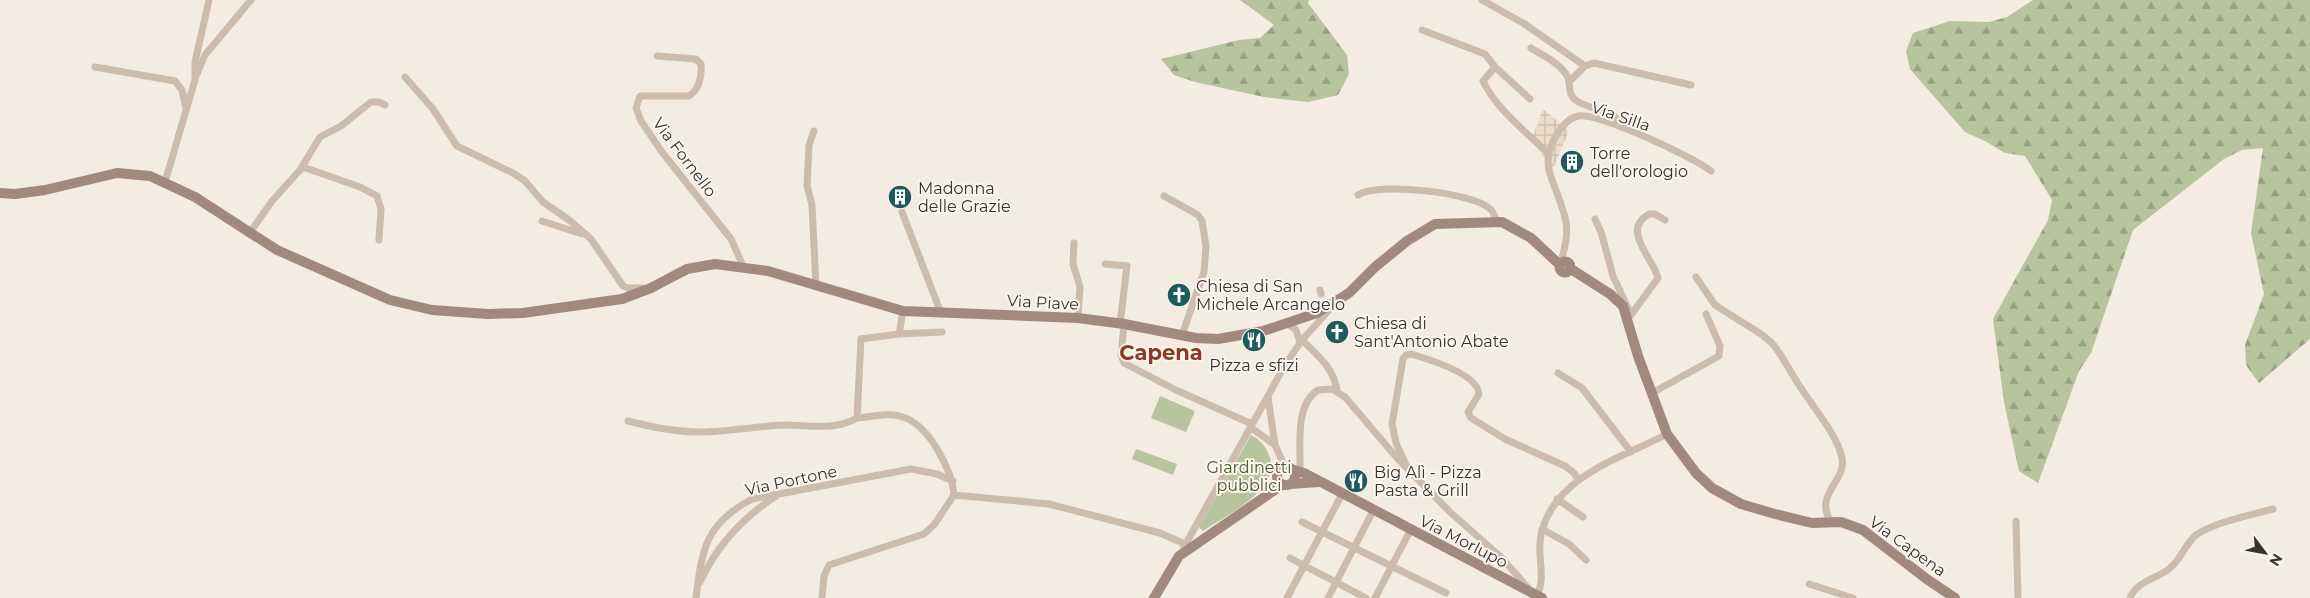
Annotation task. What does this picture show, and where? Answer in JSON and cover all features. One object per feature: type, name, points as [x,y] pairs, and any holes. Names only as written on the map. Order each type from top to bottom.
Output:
[{"type":"main road","name":"Via Piave","points":[[0,193],[15,194],[45,190],[124,173],[143,175],[165,182],[195,197],[249,234],[305,264],[390,300],[432,310],[512,314],[613,301],[651,288],[684,271],[702,265],[722,264],[743,266],[903,311],[1078,318],[1207,338],[1234,338],[1306,318],[1325,306],[1336,302],[1354,289],[1375,267],[1406,241],[1435,224],[1496,221]]},
{"type":"main road","points":[[1496,221],[1505,223],[1526,235],[1558,263],[1560,270],[1563,272],[1567,272],[1571,268],[1613,296],[1630,316]]},
{"type":"main road","name":"Via Capena","points":[[1630,316],[1634,343],[1667,434],[1701,478],[1724,496],[1740,504],[1816,524],[1830,522],[1847,524],[1866,532],[1928,580],[1956,598]]},
{"type":"main road","points":[[1154,598],[1179,556],[1286,485],[1295,477],[1292,469],[1280,470],[1277,475],[1278,480],[1286,485],[1319,482]]},
{"type":"main road","name":"Via Morlupo","points":[[1292,469],[1537,595]]},
{"type":"street","points":[[165,182],[194,80],[196,58],[209,0]]},
{"type":"street","points":[[194,80],[205,55],[251,0]]},
{"type":"street","points":[[1482,0],[1523,23],[1585,66]]},
{"type":"street","points":[[1422,30],[1485,54],[1494,67],[1530,99]]},
{"type":"street","points":[[1531,48],[1561,68],[1566,74],[1569,82],[1568,90],[1572,98],[1584,106],[1617,117],[1621,122],[1621,128]]},
{"type":"street","name":"Via Fornello","points":[[657,56],[696,59],[701,66],[700,78],[694,92],[689,96],[640,96],[637,103],[638,114],[662,152],[731,239],[743,266]]},
{"type":"street","points":[[1569,82],[1585,66],[1600,64],[1691,85]]},
{"type":"street","points":[[95,67],[175,81],[182,90],[186,111]]},
{"type":"street","points":[[1494,67],[1483,81],[1490,95],[1508,116],[1549,154],[1549,169],[1566,217],[1568,237],[1558,263]]},
{"type":"street","points":[[405,77],[436,112],[457,146],[521,178],[543,202],[569,220],[591,239],[623,286],[651,288]]},
{"type":"street","points":[[249,234],[272,201],[303,166],[320,137],[337,128],[371,102],[379,102],[385,105]]},
{"type":"street","name":"Via Silla","points":[[1549,154],[1561,129],[1575,117],[1584,116],[1621,128],[1694,160],[1711,171]]},
{"type":"street","points":[[814,131],[809,145],[807,186],[812,206],[816,286]]},
{"type":"street","points":[[303,166],[360,187],[377,196],[381,209],[379,240]]},
{"type":"street","points":[[1358,196],[1375,189],[1455,194],[1474,199],[1490,208],[1496,221]]},
{"type":"street","points":[[1164,196],[1198,215],[1202,221],[1206,246],[1204,272],[1182,335]]},
{"type":"street","points":[[902,212],[941,313]]},
{"type":"street","points":[[1630,316],[1658,278],[1640,242],[1639,226],[1644,217],[1649,214],[1655,214],[1665,220]]},
{"type":"street","points":[[1595,220],[1603,239],[1613,276],[1630,316]]},
{"type":"street","points":[[542,221],[573,230],[591,239]]},
{"type":"street","points":[[1074,243],[1073,264],[1080,287],[1078,318]]},
{"type":"street","points":[[1105,264],[1127,262],[1121,355],[1124,363],[1251,426],[1275,444],[1292,469]]},
{"type":"street","points":[[1696,277],[1715,305],[1772,343],[1836,443],[1843,462],[1826,501],[1825,510],[1830,522]]},
{"type":"street","points":[[1179,556],[1280,373],[1301,341],[1336,302]]},
{"type":"street","points":[[899,334],[903,311]]},
{"type":"street","points":[[1652,393],[1718,356],[1720,346],[1706,314]]},
{"type":"street","points":[[1289,324],[1296,330],[1301,341],[1330,368],[1336,382],[1337,391]]},
{"type":"street","points":[[857,418],[861,339],[899,334],[942,332]]},
{"type":"street","points":[[1407,467],[1396,443],[1392,424],[1403,360],[1406,355],[1411,354],[1452,368],[1477,387],[1480,392],[1468,412],[1471,418],[1504,439],[1565,466],[1574,473],[1578,480]]},
{"type":"street","points":[[1558,373],[1584,391],[1631,452]]},
{"type":"street","points":[[1292,469],[1307,402],[1318,390],[1328,388],[1337,391],[1345,397],[1396,458],[1450,512],[1502,558],[1537,595]]},
{"type":"street","points":[[1268,397],[1275,444]]},
{"type":"street","points":[[1258,413],[1272,416]]},
{"type":"street","points":[[628,421],[667,429],[702,432],[773,426],[831,426],[846,424],[857,418],[894,415],[912,421],[932,442],[947,466],[954,495],[934,525],[924,534],[829,565],[824,576],[822,598]]},
{"type":"street","points":[[1537,595],[1541,581],[1539,547],[1542,529],[1548,512],[1557,499],[1578,480],[1600,467],[1667,434]]},
{"type":"street","name":"Via Portone","points":[[696,598],[699,566],[714,528],[734,508],[752,499],[911,469],[937,474],[952,481]]},
{"type":"street","points":[[698,585],[712,556],[743,520],[778,494]]},
{"type":"street","points":[[1287,598],[1342,494]]},
{"type":"street","points":[[954,495],[1040,502],[1160,533],[1185,544]]},
{"type":"street","points":[[1557,499],[1583,517]]},
{"type":"street","points":[[2130,598],[2139,586],[2174,564],[2198,534],[2241,518],[2274,509]]},
{"type":"street","points":[[1328,598],[1373,511]]},
{"type":"street","points":[[2016,521],[2018,598]]},
{"type":"street","points":[[1302,522],[1446,593]]},
{"type":"street","points":[[1542,529],[1569,544],[1586,560]]},
{"type":"street","points":[[1375,598],[1410,530]]},
{"type":"street","points":[[1290,558],[1366,598]]},
{"type":"street","points":[[1809,584],[1853,598]]},
{"type":"green space","points":[[1240,0],[1309,0],[1308,3],[1347,55],[1349,74],[1338,95],[1308,102],[1264,97],[1195,82],[1174,75],[1161,59],[1239,40],[1260,38],[1274,25]]},
{"type":"green space","points":[[2033,0],[2310,0],[2310,339],[2259,383],[2246,365],[2245,345],[2264,294],[2251,233],[2263,148],[2242,150],[2224,159],[2133,230],[2091,353],[2079,371],[2038,483],[2019,471],[2004,402],[1993,319],[2048,220],[2052,200],[2025,156],[2005,153],[1965,132],[1910,69],[1906,51],[1913,33],[1950,21],[1989,22],[2007,17]]},
{"type":"green space","points":[[1160,396],[1195,411],[1186,432],[1151,418]]},
{"type":"green space","name":"Giardinetti pubblici","points":[[1251,435],[1262,443],[1269,455],[1271,467],[1268,479],[1261,490],[1250,500],[1203,531],[1199,527]]},
{"type":"green space","points":[[1136,449],[1177,464],[1173,475],[1132,459]]},
{"type":"shaded area","points":[[1543,109],[1569,131],[1553,169],[1531,141]]},
{"type":"place","name":"Torre dell'orologio","points":[[1572,162]]},
{"type":"place","name":"Madonna delle Grazie","points":[[900,197]]},
{"type":"place","name":"Chiesa di San Michele Arcangelo","points":[[1179,295]]},
{"type":"place","name":"Chiesa di Sant'Antonio Abate","points":[[1337,332]]},
{"type":"place","name":"Pizza e sfizi","points":[[1254,340]]},
{"type":"place","name":"Big Alì - Pizza Pasta & Grill","points":[[1356,481]]},
{"type":"district","name":"Capena","points":[[1161,353]]}]
